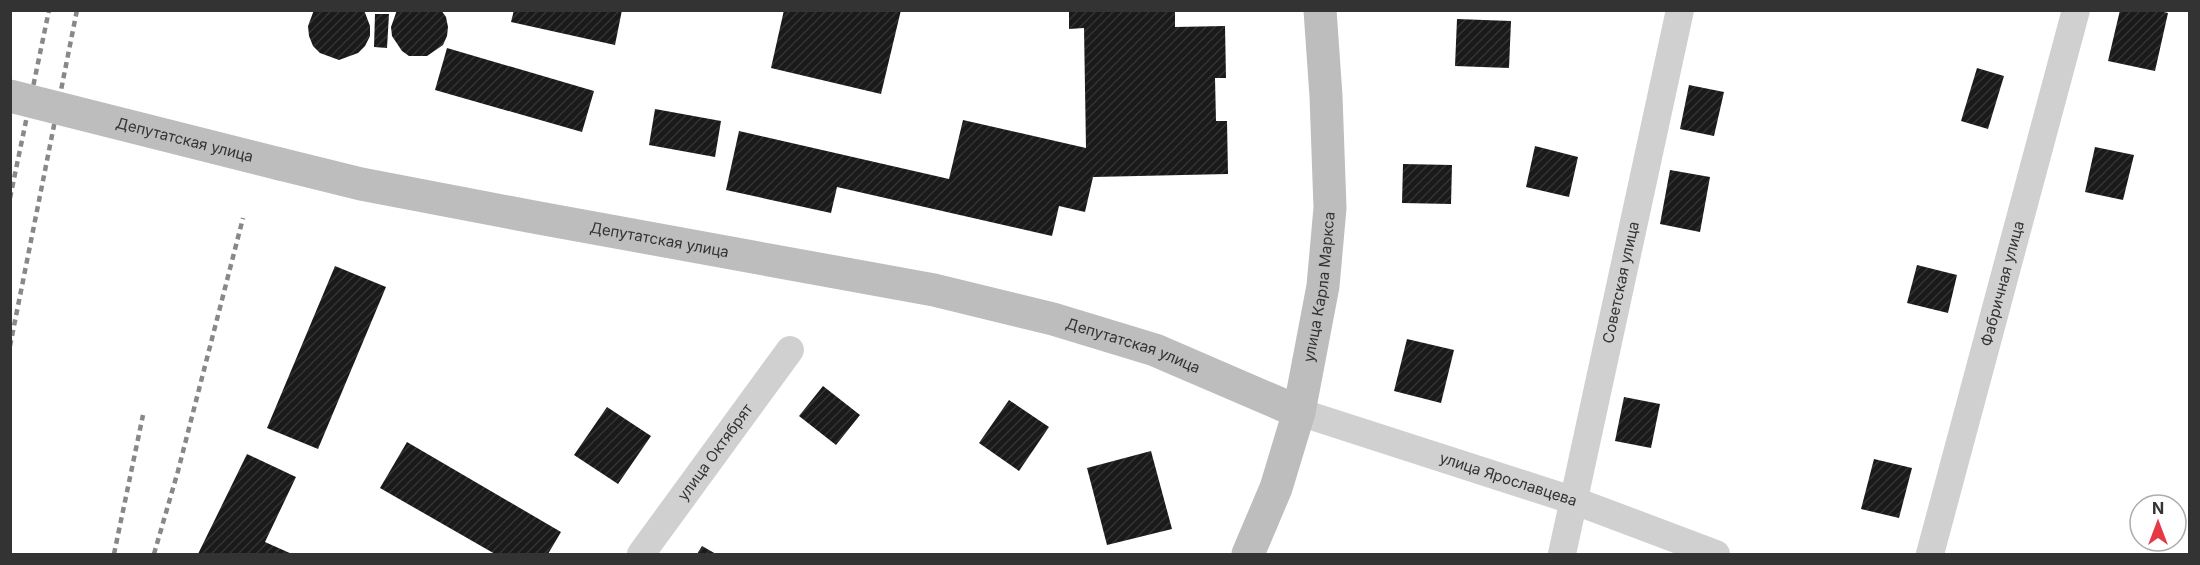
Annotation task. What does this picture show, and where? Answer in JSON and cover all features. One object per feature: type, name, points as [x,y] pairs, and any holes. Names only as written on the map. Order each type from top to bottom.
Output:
[{"type":"main road","name":"улица Карла Маркса","points":[[1248,555],[1276,488],[1299,412],[1323,286],[1330,208],[1320,10]]},
{"type":"main road","name":"Депутатская улица","points":[[10,96],[361,184],[934,290],[1053,319],[1155,350],[1299,412]]},
{"type":"street","name":"Советская улица","points":[[1562,555],[1680,10]]},
{"type":"street","name":"Фабричная улица","points":[[1930,555],[2076,10]]},
{"type":"street","name":"улица Октябрят","points":[[641,555],[790,350]]},
{"type":"street","name":"улица Ярославцева","points":[[1299,412],[1575,501],[1716,555]]},
{"type":"building","points":[[314,10],[364,10],[370,26],[370,36],[365,46],[358,53],[339,60],[320,53],[313,46],[309,36],[308,26]]},
{"type":"building","points":[[397,10],[441,10],[446,17],[448,27],[443,45],[427,56],[409,56],[402,51],[392,36],[391,27]]},
{"type":"building","points":[[514,10],[622,10],[615,45],[511,22]]},
{"type":"building","points":[[784,10],[901,10],[881,94],[771,68]]},
{"type":"building","points":[[1069,10],[1175,10],[1175,27],[1225,26],[1226,78],[1215,78],[1216,121],[1227,121],[1228,174],[1093,177],[1085,212],[1059,206],[1052,236],[837,187],[831,213],[726,190],[739,131],[949,179],[963,120],[1086,148],[1084,28],[1069,29]]},
{"type":"building","points":[[2120,10],[2156,10],[2168,13],[2155,71],[2108,61]]},
{"type":"building","points":[[375,14],[389,14],[387,48],[374,47]]},
{"type":"building","points":[[1457,19],[1511,21],[1509,68],[1455,66]]},
{"type":"building","points":[[447,48],[594,91],[582,132],[435,90]]},
{"type":"building","points":[[1977,68],[2004,76],[1988,129],[1961,121]]},
{"type":"building","points":[[1689,85],[1724,92],[1714,136],[1680,129]]},
{"type":"building","points":[[655,109],[721,121],[715,157],[649,145]]},
{"type":"building","points":[[1535,146],[1578,157],[1569,197],[1526,187]]},
{"type":"building","points":[[2095,147],[2134,155],[2123,200],[2085,192]]},
{"type":"building","points":[[1403,164],[1452,165],[1451,204],[1402,203]]},
{"type":"building","points":[[1670,170],[1710,177],[1700,232],[1660,224]]},
{"type":"building","points":[[1917,265],[1957,275],[1948,313],[1907,303]]},
{"type":"building","points":[[335,266],[386,287],[318,449],[267,428]]},
{"type":"building","points":[[1407,339],[1454,350],[1441,403],[1394,391]]},
{"type":"building","points":[[823,386],[860,415],[836,445],[799,416]]},
{"type":"building","points":[[1624,397],[1660,404],[1651,448],[1615,441]]},
{"type":"building","points":[[1009,400],[1049,427],[1019,471],[979,443]]},
{"type":"building","points":[[607,407],[651,436],[618,484],[574,455]]},
{"type":"building","points":[[407,442],[561,532],[548,554],[495,554],[380,488]]},
{"type":"building","points":[[1151,451],[1172,529],[1107,545],[1087,468]]},
{"type":"building","points":[[247,454],[296,477],[265,542],[292,554],[198,554]]},
{"type":"building","points":[[1874,459],[1912,468],[1899,518],[1861,509]]},
{"type":"building","points":[[702,546],[716,554],[697,554]]},
{"type":"railway","points":[[10,198],[49,10]]},
{"type":"railway","points":[[10,346],[77,10]]},
{"type":"railway","points":[[154,554],[178,471],[243,218]]},
{"type":"railway","points":[[114,554],[143,415]]}]
